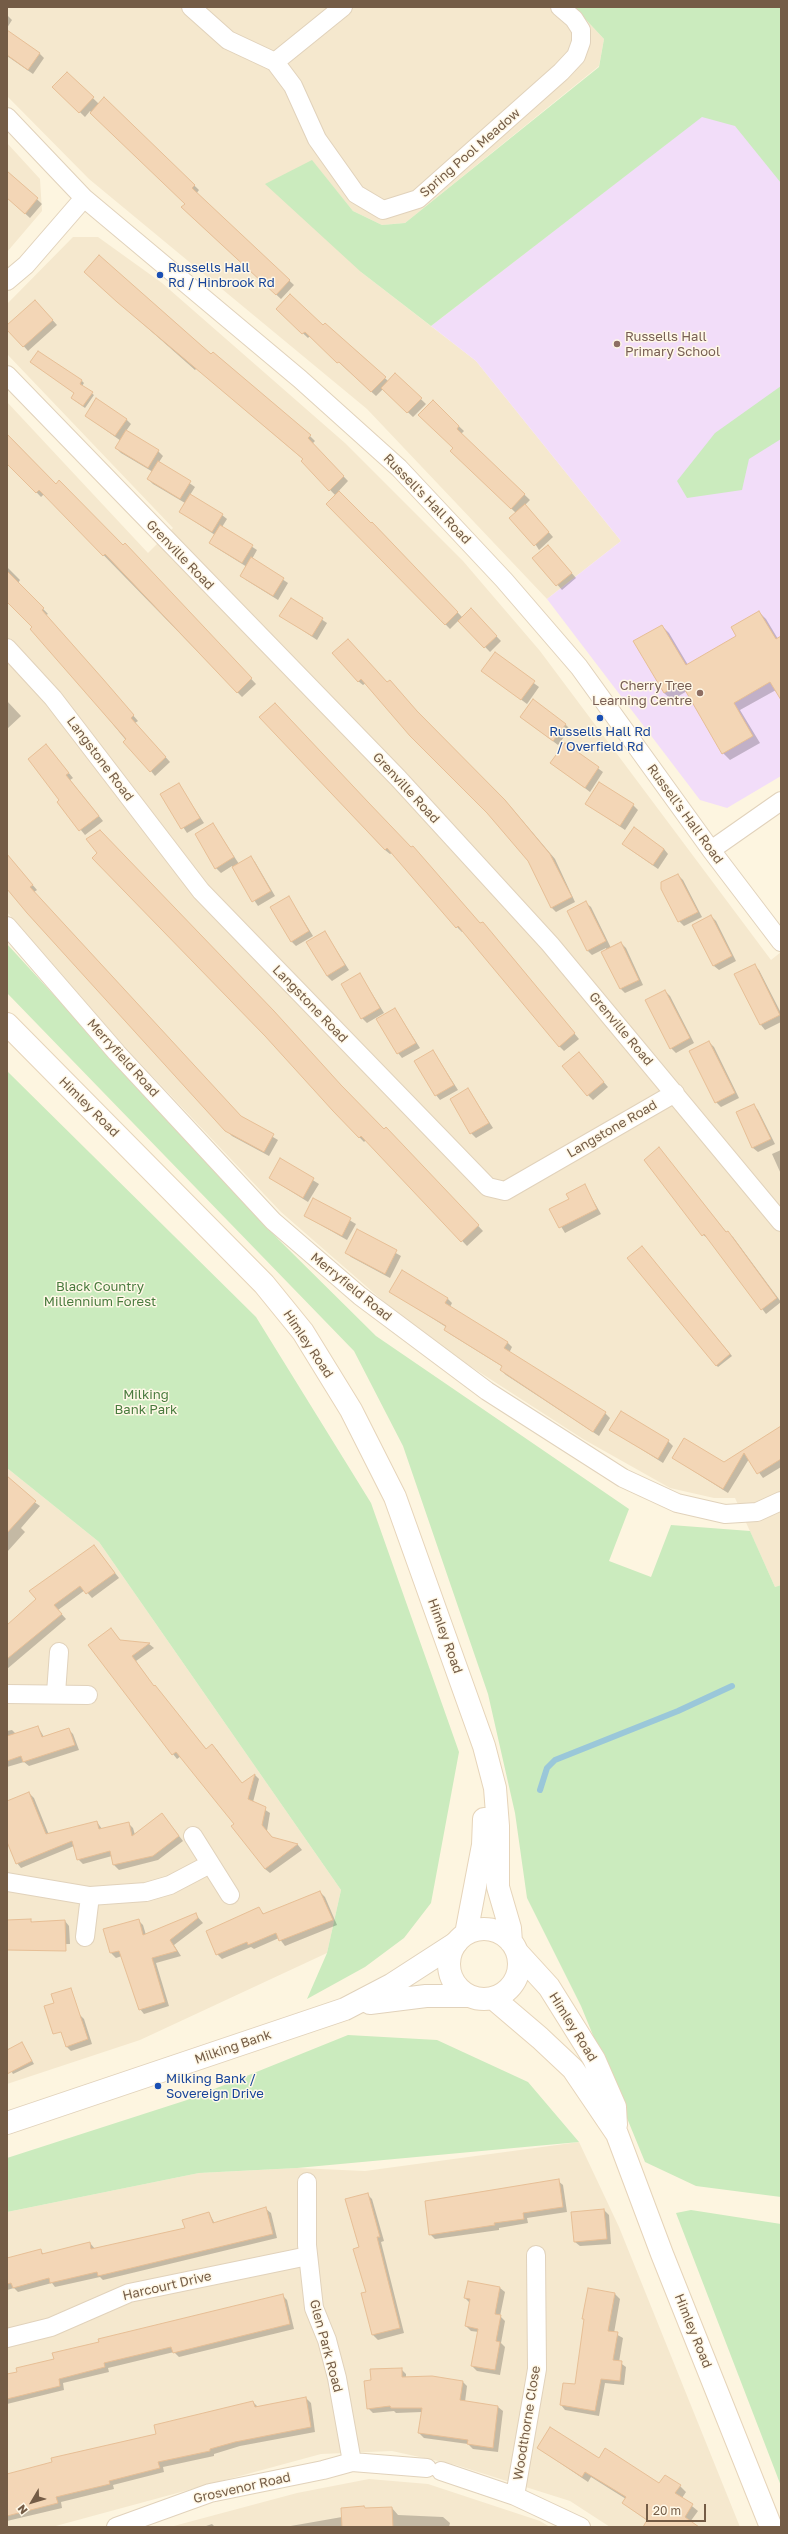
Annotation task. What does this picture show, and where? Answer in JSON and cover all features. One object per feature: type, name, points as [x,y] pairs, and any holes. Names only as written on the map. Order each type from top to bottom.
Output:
[{"type":"main road","name":"Himley Road","points":[[7,1024],[264,1284],[303,1332],[351,1410],[395,1497],[484,1746],[495,1788],[498,1826],[498,1887],[514,1947],[549,1987],[594,2059],[615,2107],[617,2134]]},
{"type":"main road","name":"Himley Road","points":[[461,1938],[483,1845],[484,1746]]},
{"type":"main road","points":[[480,1929],[492,1930],[514,1947],[519,1964],[513,1984],[503,1994],[493,1998],[481,1999],[468,1996],[458,1988],[450,1974],[450,1954],[461,1938],[480,1929]]},
{"type":"main road","name":"Milking Bank","points":[[345,2009],[391,1985],[461,1938]]},
{"type":"main road","name":"Milking Bank","points":[[7,2123],[345,2009],[378,2001],[426,1996],[468,1996]]},
{"type":"main road","name":"Himley Road","points":[[493,1998],[540,2038],[572,2069],[617,2134],[662,2254],[771,2527]]},
{"type":"street","name":"Spring Pool Meadow","points":[[191,7],[228,40],[274,62],[293,86],[317,139],[356,194],[383,210],[418,199],[561,72],[576,56],[581,42],[582,30],[574,19],[560,7]]},
{"type":"street","points":[[274,62],[343,7]]},
{"type":"street","name":"Russell's Hall Road","points":[[7,117],[84,198],[288,368],[399,468],[504,580],[579,667],[711,850],[781,942]]},
{"type":"street","points":[[7,282],[26,265],[84,198]]},
{"type":"street","name":"Grenville Road","points":[[7,375],[398,778],[550,944],[781,1222]]},
{"type":"street","name":"Langstone Road","points":[[7,648],[53,698],[201,891],[488,1187],[505,1190],[675,1093]]},
{"type":"street","points":[[711,850],[781,801]]},
{"type":"street","name":"Merryfield Road","points":[[7,926],[117,1053],[273,1222],[360,1296],[487,1391],[623,1478],[677,1504],[725,1514],[757,1512],[781,1501]]},
{"type":"street","points":[[56,1693],[59,1652]]},
{"type":"street","points":[[7,1694],[56,1693],[88,1695]]},
{"type":"street","points":[[193,1836],[230,1895]]},
{"type":"street","points":[[7,1882],[90,1896],[146,1892],[170,1885],[210,1864]]},
{"type":"street","points":[[85,1937],[90,1896]]},
{"type":"street","name":"Glen Park Road","points":[[307,2182],[308,2256],[314,2308],[327,2340],[337,2378],[352,2462]]},
{"type":"street","name":"Woodthorne Close","points":[[515,2496],[537,2369],[536,2255]]},
{"type":"street","name":"Harcourt Drive","points":[[7,2338],[50,2326],[129,2293],[308,2256]]},
{"type":"street","name":"Grosvenor Road","points":[[116,2527],[210,2493],[323,2470],[352,2462],[434,2470],[515,2496],[581,2527]]},
{"type":"shaded area","points":[[7,7],[574,7],[604,39],[599,66],[405,223],[382,225],[353,211],[312,161],[361,272],[476,361],[621,541],[547,599],[367,409],[89,179],[7,96]]},
{"type":"shaded area","name":"Russells Hall Primary School","points":[[736,90],[781,163],[781,776],[727,808],[700,800],[547,599],[621,541],[476,361],[431,326]]},
{"type":"shaded area","points":[[7,143],[40,179],[42,211],[7,252]]},
{"type":"shaded area","points":[[73,237],[98,237],[162,283],[345,443],[463,561],[540,651],[771,960],[781,952],[781,1585],[775,1587],[735,1498],[714,1498],[670,1488],[583,1439],[456,1357],[390,1307],[281,1212],[119,1041],[7,912],[7,402],[148,553],[173,528],[7,354],[7,304]]},
{"type":"shaded area","points":[[7,1468],[99,1542],[341,1890],[327,1953],[140,2040],[7,2084]]},
{"type":"shaded area","points":[[579,2142],[619,2227],[740,2527],[610,2527],[570,2501],[456,2465],[392,2451],[321,2454],[52,2527],[7,2527],[7,2212],[199,2173],[297,2168],[365,2171]]},
{"type":"shaded area","points":[[369,2479],[428,2484],[540,2521],[550,2527],[170,2527],[297,2493]]},
{"type":"green space","points":[[574,7],[781,7],[781,183],[735,126],[702,117],[431,326],[361,272],[265,184],[312,160],[353,211],[382,225],[405,223],[599,67],[604,39]]},
{"type":"green space","points":[[781,386],[781,439],[749,459],[742,490],[687,498],[677,481],[715,433]]},
{"type":"green space","points":[[7,944],[279,1240],[376,1336],[629,1509],[609,1561],[651,1577],[671,1525],[750,1531],[775,1587],[781,1585],[781,2197],[696,2186],[645,2162],[581,2006],[527,1898],[515,1813],[488,1694],[403,1446],[354,1351],[7,993]]},
{"type":"green space","name":"Milking Bank Park","points":[[7,1071],[256,1317],[371,1503],[459,1752],[431,1903],[404,1938],[365,1967],[307,1999],[327,1953],[341,1890],[99,1542],[7,1468]]},
{"type":"green space","points":[[348,2035],[437,2040],[528,2082],[579,2142],[297,2168],[199,2173],[7,2212],[7,2158],[187,2100]]},
{"type":"green space","points":[[691,2210],[781,2224],[781,2486],[676,2213]]},
{"type":"building","points":[[7,30],[40,53],[28,70],[7,55]]},
{"type":"building","points":[[67,72],[94,97],[79,113],[52,87]]},
{"type":"building","points":[[104,97],[195,185],[192,188],[290,280],[276,295],[181,207],[185,204],[90,113]]},
{"type":"building","points":[[7,171],[38,198],[25,214],[7,198]]},
{"type":"building","points":[[99,255],[211,354],[213,352],[311,435],[308,438],[344,476],[329,491],[301,461],[303,459],[117,302],[84,272]]},
{"type":"building","points":[[290,294],[323,325],[325,323],[386,377],[371,392],[339,362],[337,363],[305,332],[302,334],[276,309]]},
{"type":"building","points":[[35,300],[53,320],[23,347],[7,330],[7,325]]},
{"type":"building","points":[[38,351],[82,380],[80,384],[93,392],[83,406],[71,398],[74,393],[30,362]]},
{"type":"building","points":[[395,373],[422,398],[407,413],[381,388]]},
{"type":"building","points":[[96,398],[127,419],[115,436],[85,416]]},
{"type":"building","points":[[433,400],[459,426],[457,429],[525,494],[511,509],[450,451],[453,448],[418,415]]},
{"type":"building","points":[[126,430],[159,450],[148,468],[115,448]]},
{"type":"building","points":[[7,434],[56,484],[59,480],[123,545],[125,543],[252,678],[237,693],[105,554],[103,556],[39,490],[36,493],[7,464]]},
{"type":"building","points":[[158,461],[191,481],[180,499],[147,479]]},
{"type":"building","points":[[339,491],[371,523],[372,522],[458,612],[445,625],[326,504]]},
{"type":"building","points":[[190,494],[223,514],[212,532],[179,512]]},
{"type":"building","points":[[525,504],[549,532],[534,546],[509,518]]},
{"type":"building","points":[[220,525],[253,545],[242,563],[209,543]]},
{"type":"building","points":[[548,545],[572,573],[556,586],[532,558]]},
{"type":"building","points":[[251,557],[284,578],[273,596],[240,576]]},
{"type":"building","points":[[7,571],[44,608],[42,610],[134,715],[131,718],[166,757],[150,772],[123,742],[126,739],[30,629],[32,627],[7,602]]},
{"type":"building","points":[[291,598],[323,618],[312,636],[279,616]]},
{"type":"building","points":[[471,608],[497,636],[484,648],[458,621]]},
{"type":"building","points":[[759,611],[776,639],[781,636],[781,700],[770,682],[734,703],[753,736],[722,754],[681,683],[664,693],[633,641],[662,625],[686,665],[736,636],[731,627]]},
{"type":"building","points":[[348,639],[387,682],[390,680],[417,711],[505,800],[550,854],[572,897],[551,908],[528,861],[487,813],[410,736],[361,679],[358,682],[332,653]]},
{"type":"building","points":[[495,652],[535,681],[521,700],[481,671]]},
{"type":"building","points":[[533,699],[566,724],[553,741],[520,717]]},
{"type":"building","points":[[275,703],[411,847],[413,846],[480,923],[483,922],[575,1033],[559,1047],[458,926],[456,928],[387,848],[385,850],[259,717]]},
{"type":"building","points":[[565,743],[599,767],[585,788],[550,763]]},
{"type":"building","points":[[46,744],[69,773],[66,775],[99,816],[79,831],[57,802],[59,800],[28,759]]},
{"type":"building","points":[[599,782],[634,804],[620,826],[585,804]]},
{"type":"building","points":[[179,783],[200,818],[181,829],[160,794]]},
{"type":"building","points":[[213,823],[234,857],[215,869],[195,834]]},
{"type":"building","points":[[634,827],[664,849],[653,865],[622,844]]},
{"type":"building","points":[[100,830],[274,1011],[341,1085],[384,1129],[386,1127],[479,1225],[461,1242],[361,1136],[359,1138],[333,1111],[265,1036],[92,858],[97,853],[86,839]]},
{"type":"building","points":[[7,854],[33,885],[30,887],[241,1116],[274,1134],[264,1152],[225,1131],[27,913],[7,889]]},
{"type":"building","points":[[251,856],[271,891],[252,902],[232,867]]},
{"type":"building","points":[[678,874],[698,912],[678,922],[661,889],[661,882]]},
{"type":"building","points":[[289,896],[309,931],[291,942],[270,907]]},
{"type":"building","points":[[586,901],[606,941],[587,951],[567,911]]},
{"type":"building","points":[[711,915],[732,956],[713,966],[692,925]]},
{"type":"building","points":[[325,931],[345,965],[327,976],[306,942]]},
{"type":"building","points":[[621,942],[639,980],[620,989],[601,952]]},
{"type":"building","points":[[755,964],[780,1015],[760,1025],[734,974]]},
{"type":"building","points":[[360,973],[380,1008],[361,1019],[341,984]]},
{"type":"building","points":[[665,990],[690,1038],[670,1049],[645,1000]]},
{"type":"building","points":[[395,1008],[416,1043],[397,1054],[376,1019]]},
{"type":"building","points":[[709,1041],[735,1093],[715,1103],[689,1051]]},
{"type":"building","points":[[433,1050],[454,1085],[435,1096],[414,1061]]},
{"type":"building","points":[[579,1052],[604,1082],[587,1096],[562,1066]]},
{"type":"building","points":[[468,1088],[489,1123],[470,1134],[450,1099]]},
{"type":"building","points":[[754,1104],[771,1139],[752,1148],[736,1112]]},
{"type":"building","points":[[659,1147],[726,1232],[728,1231],[777,1298],[761,1310],[704,1234],[702,1236],[644,1160]]},
{"type":"building","points":[[280,1158],[314,1178],[303,1198],[269,1178]]},
{"type":"building","points":[[585,1184],[597,1209],[559,1228],[549,1209],[569,1199],[566,1194]]},
{"type":"building","points":[[313,1198],[351,1218],[342,1236],[304,1216]]},
{"type":"building","points":[[357,1229],[397,1250],[385,1274],[345,1253]]},
{"type":"building","points":[[642,1246],[730,1354],[716,1366],[627,1258]]},
{"type":"building","points":[[402,1270],[448,1298],[445,1303],[508,1342],[504,1348],[606,1412],[593,1432],[500,1370],[502,1366],[444,1330],[446,1326],[389,1292]]},
{"type":"building","points":[[621,1411],[669,1440],[658,1459],[609,1430]]},
{"type":"building","points":[[781,1426],[781,1459],[757,1474],[744,1453],[723,1489],[672,1458],[684,1438],[724,1462]]},
{"type":"building","points":[[7,1476],[36,1501],[7,1533]]},
{"type":"building","points":[[94,1545],[115,1573],[86,1594],[80,1586],[54,1605],[62,1614],[7,1659],[7,1625],[36,1599],[29,1591]]},
{"type":"building","points":[[111,1628],[120,1640],[150,1643],[132,1656],[154,1686],[155,1685],[206,1749],[212,1744],[242,1783],[255,1774],[248,1799],[266,1807],[262,1825],[272,1837],[298,1844],[265,1869],[231,1826],[234,1824],[176,1752],[172,1755],[88,1645]]},
{"type":"building","points":[[38,1726],[42,1737],[69,1728],[75,1745],[23,1762],[21,1756],[7,1761],[7,1736]]},
{"type":"building","points":[[29,1792],[46,1834],[97,1821],[99,1829],[129,1822],[132,1836],[162,1813],[179,1836],[153,1856],[113,1865],[110,1851],[77,1860],[72,1841],[16,1864],[7,1842],[7,1801]]},
{"type":"building","points":[[320,1891],[333,1920],[279,1941],[276,1933],[248,1945],[247,1942],[216,1955],[206,1931],[259,1907],[263,1914]]},
{"type":"building","points":[[196,1913],[198,1918],[170,1940],[177,1951],[152,1958],[165,2002],[139,2010],[119,1951],[110,1953],[103,1929],[139,1919],[143,1935]]},
{"type":"building","points":[[31,1919],[31,1922],[65,1920],[66,1951],[7,1950],[7,1920]]},
{"type":"building","points":[[71,1988],[88,2039],[66,2047],[61,2032],[53,2034],[44,2006],[54,2003],[51,1994]]},
{"type":"building","points":[[22,2042],[32,2061],[7,2074],[7,2050]]},
{"type":"building","points":[[559,2179],[563,2207],[523,2213],[524,2219],[429,2235],[425,2201]]},
{"type":"building","points":[[368,2193],[380,2237],[377,2237],[400,2328],[372,2335],[361,2293],[366,2292],[353,2249],[359,2247],[345,2199]]},
{"type":"building","points":[[266,2207],[273,2234],[98,2276],[97,2272],[50,2283],[49,2278],[13,2288],[11,2283],[7,2284],[7,2258],[41,2249],[42,2254],[90,2242],[91,2249],[185,2228],[182,2220],[209,2212],[213,2223]]},
{"type":"building","points":[[604,2209],[607,2239],[574,2242],[571,2212]]},
{"type":"building","points":[[468,2281],[500,2287],[495,2314],[501,2315],[496,2341],[500,2342],[495,2370],[471,2366],[478,2329],[465,2326],[470,2299],[464,2298]]},
{"type":"building","points":[[588,2288],[615,2293],[608,2331],[618,2332],[613,2360],[622,2361],[620,2381],[601,2379],[595,2411],[560,2405],[563,2383],[575,2384],[584,2319],[582,2319]]},
{"type":"building","points":[[283,2294],[290,2324],[173,2353],[171,2347],[104,2363],[105,2367],[59,2379],[60,2386],[7,2399],[7,2374],[17,2372],[16,2368],[54,2359],[52,2353],[99,2342],[98,2339]]},
{"type":"building","points":[[402,2368],[402,2377],[432,2376],[463,2381],[460,2400],[498,2406],[493,2448],[467,2444],[468,2440],[418,2433],[422,2408],[391,2408],[390,2406],[367,2409],[364,2381],[371,2380],[370,2369]]},
{"type":"building","points":[[306,2397],[311,2427],[235,2442],[210,2449],[210,2451],[158,2462],[160,2468],[109,2481],[110,2484],[56,2497],[58,2503],[7,2516],[7,2474],[52,2462],[51,2458],[156,2434],[154,2425],[253,2401],[255,2407]]},
{"type":"building","points":[[550,2427],[599,2458],[605,2448],[659,2483],[665,2475],[681,2485],[675,2493],[693,2504],[685,2517],[699,2527],[643,2527],[647,2520],[622,2503],[626,2497],[585,2472],[582,2477],[537,2448]]},
{"type":"building","points":[[364,2506],[365,2508],[392,2507],[393,2527],[342,2527],[341,2508]]},
{"type":"waterway","points":[[540,1790],[547,1768],[555,1760],[678,1711],[732,1686]]},
{"type":"place","name":"Russells Hall Rd / Hinbrook Rd","points":[[160,275]]},
{"type":"place","name":"Russells Hall Primary School","points":[[617,344]]},
{"type":"place","name":"Cherry Tree Learning Centre","points":[[700,693]]},
{"type":"place","name":"Russells Hall Rd / Overfield Rd","points":[[600,718]]},
{"type":"place","name":"Milking Bank / Sovereign Drive","points":[[158,2086]]},
{"type":"park label","name":"Black Country Millennium Forest","points":[[100,1294]]}]
